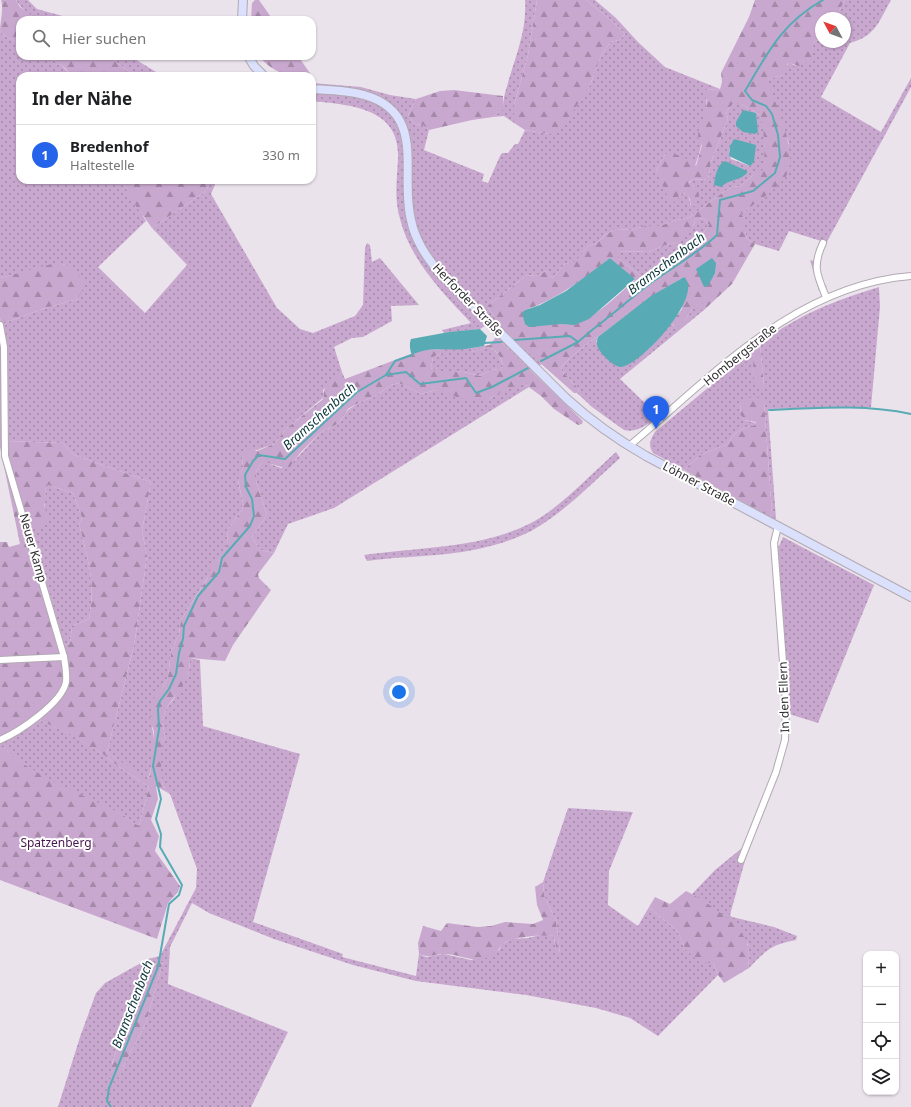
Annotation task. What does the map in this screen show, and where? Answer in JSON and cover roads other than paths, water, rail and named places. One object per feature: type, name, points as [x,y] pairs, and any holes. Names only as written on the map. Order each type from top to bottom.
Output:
[{"type":"main road","points":[[242,16],[243,0]]},
{"type":"main road","points":[[250,60],[260,72]]},
{"type":"main road","name":"Herforder Straße","points":[[316,89],[364,95],[382,103],[394,114],[402,126],[408,142],[408,206],[413,227],[421,247],[438,271],[509,341]]},
{"type":"main road","name":"Löhner Straße","points":[[509,341],[572,404],[606,431],[629,446],[911,597]]},
{"type":"street","points":[[823,243],[816,264],[818,279],[826,297]]},
{"type":"street","name":"Hombergstraße","points":[[629,446],[761,336],[780,322],[826,297],[879,281],[911,276]]},
{"type":"street","name":"Neuer Kamp","points":[[0,325],[4,347],[5,456],[64,657],[66,682],[57,698],[29,724],[0,740]]},
{"type":"street","name":"In den Ellern","points":[[741,860],[776,772],[785,740],[786,702],[774,543],[778,526]]},
{"type":"street","points":[[0,660],[64,657]]},
{"type":"water","points":[[743,110],[756,113],[758,132],[755,134],[743,132],[736,126],[736,122]]},
{"type":"water","points":[[734,139],[756,145],[754,162],[750,166],[729,156],[730,146]]},
{"type":"water","points":[[725,161],[747,171],[747,173],[744,176],[724,184],[721,187],[714,185],[718,168]]},
{"type":"water","points":[[610,258],[635,279],[589,319],[574,325],[561,324],[529,327],[525,324],[522,313],[525,310],[540,305],[566,291]]},
{"type":"water","points":[[712,258],[716,263],[715,273],[708,286],[704,287],[696,269]]},
{"type":"water","points":[[684,277],[688,286],[686,298],[679,313],[668,328],[642,355],[630,363],[619,367],[614,365],[602,354],[598,347],[598,337],[651,296]]},
{"type":"water","points":[[480,329],[487,336],[484,346],[465,349],[431,350],[418,352],[412,355],[411,353],[411,339],[449,332]]},
{"type":"waterway","name":"Bramschenbach","points":[[541,361],[578,342],[644,288],[693,254],[717,235],[720,200],[753,191],[775,173],[780,157],[778,135],[772,114],[766,106],[752,100],[745,91],[769,51],[786,29],[797,18],[823,0]]},
{"type":"waterway","points":[[514,340],[570,336],[578,342]]},
{"type":"waterway","points":[[484,343],[501,342]]},
{"type":"waterway","points":[[386,375],[395,361],[412,355]]},
{"type":"waterway","name":"Bramschenbach","points":[[111,1107],[107,1101],[109,1088],[158,967],[169,904],[179,895],[182,885],[160,847],[161,834],[156,819],[161,799],[153,766],[159,729],[158,709],[160,701],[169,689],[176,674],[184,626],[198,596],[219,572],[222,558],[250,526],[254,516],[252,499],[246,487],[245,475],[253,461],[259,455],[285,459],[357,392],[386,375],[406,372],[420,384],[466,378],[476,393],[492,387],[528,368]]},
{"type":"waterway","points":[[769,410],[858,408],[911,414]]},
{"type":"place","name":"Bredenhof","points":[[656,429]]},
{"type":"park label","name":"Spatzenberg","points":[[56,843]]}]
